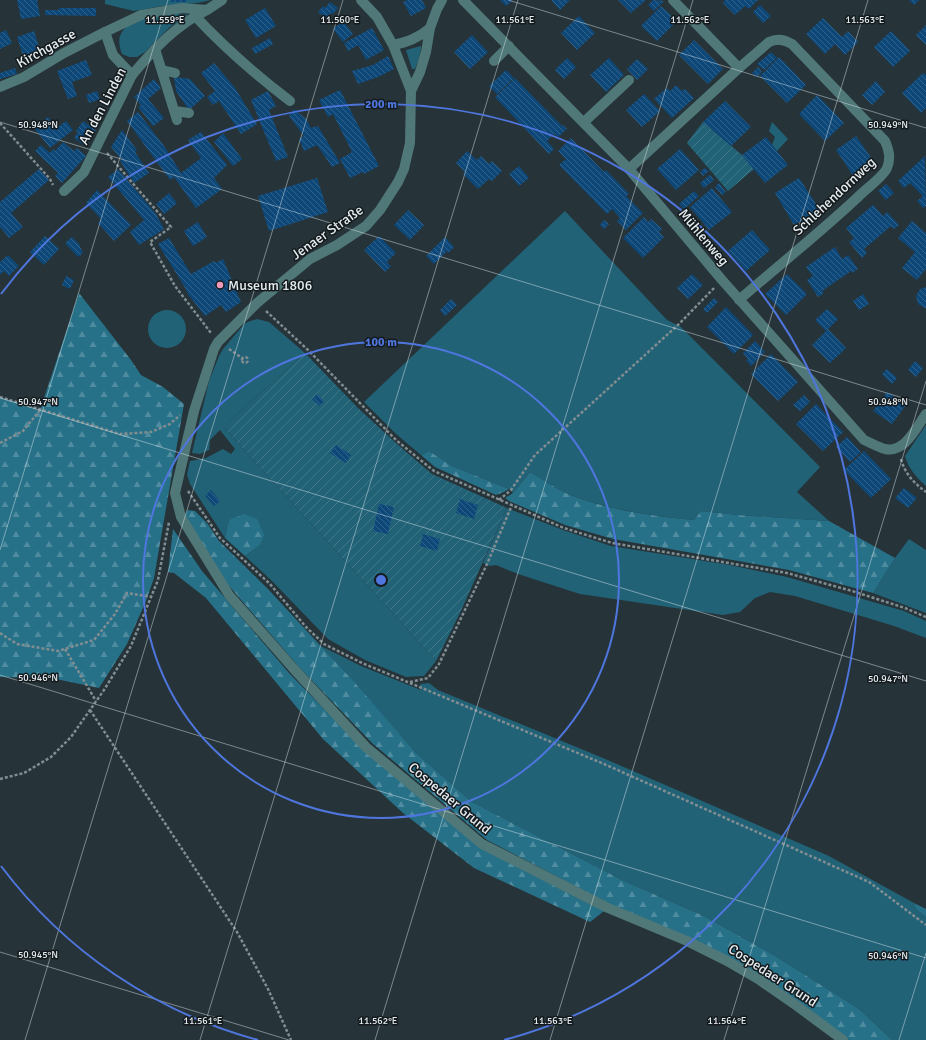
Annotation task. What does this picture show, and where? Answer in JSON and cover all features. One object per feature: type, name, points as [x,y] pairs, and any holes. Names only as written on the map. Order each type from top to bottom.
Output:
[{"type":"street","points":[[207,10],[222,0]]},
{"type":"street","name":"Jenaer Straße","points":[[175,493],[194,411],[214,349],[218,342],[257,303],[310,258],[337,245],[366,226],[380,210],[398,182],[408,156],[410,143],[411,91],[393,45],[377,17],[361,0]]},
{"type":"street","points":[[411,91],[420,72],[426,52],[430,28],[442,0]]},
{"type":"street","name":"Mühlenweg","points":[[463,0],[629,169],[739,300],[864,440],[885,449],[898,447]]},
{"type":"street","points":[[672,0],[739,68]]},
{"type":"street","name":"Kirchgasse","points":[[0,87],[24,77],[64,53],[141,15],[182,8],[207,10]]},
{"type":"street","name":"An den Linden","points":[[64,191],[84,172],[98,141],[132,75],[171,33],[195,16],[207,10]]},
{"type":"street","points":[[195,16],[217,40],[277,91],[285,102]]},
{"type":"street","points":[[393,45],[413,40],[430,28]]},
{"type":"street","points":[[105,32],[113,55],[132,75]]},
{"type":"street","name":"Schlehendornweg","points":[[629,169],[739,68],[769,42],[775,39],[787,41],[792,44],[877,132],[889,150],[890,156],[884,172],[839,215],[739,300]]},
{"type":"street","points":[[494,60],[509,46]]},
{"type":"street","points":[[155,49],[176,116],[189,113]]},
{"type":"street","points":[[162,70],[175,72]]},
{"type":"street","points":[[584,122],[629,80]]},
{"type":"street","points":[[898,447],[906,442],[926,414]]},
{"type":"street","name":"Cospedaer Grund","points":[[175,493],[181,517],[234,601],[366,747],[482,844],[608,908],[726,960],[771,988],[843,1040]]},
{"type":"path","points":[[0,123],[50,179],[55,188],[64,191]]},
{"type":"path","points":[[98,141],[134,186],[171,227],[150,242],[175,286],[218,342]]},
{"type":"path","points":[[499,500],[511,490],[535,455],[679,324],[722,280]]},
{"type":"path","points":[[257,303],[308,350],[396,440],[434,471],[564,528],[612,543],[787,573],[852,591],[905,608],[926,617]]},
{"type":"path","points":[[0,397],[120,434],[151,432],[170,424],[182,413],[194,411]]},
{"type":"path","points":[[0,443],[23,431],[40,410]]},
{"type":"path","points":[[898,447],[904,469],[916,485],[926,492]]},
{"type":"path","points":[[179,478],[220,538],[270,584],[306,627],[324,644],[362,663],[604,764],[869,882],[926,925]]},
{"type":"path","points":[[409,682],[428,678],[439,664],[487,564],[512,505]]},
{"type":"path","points":[[0,779],[24,773],[51,756],[71,737],[96,701],[131,646],[152,597],[158,580],[171,515]]},
{"type":"path","points":[[0,633],[17,644],[58,651],[94,640],[115,614],[127,593],[152,597]]},
{"type":"path","points":[[65,649],[96,701]]},
{"type":"path","points":[[90,710],[238,932],[268,989],[291,1040]]},
{"type":"shaded area","points":[[105,0],[171,0],[171,2],[186,2],[186,0],[211,0],[134,11],[105,4]]},
{"type":"shaded area","points":[[175,13],[188,15],[170,27],[145,52],[137,57],[129,57],[122,54],[119,43],[121,34],[126,27],[134,22],[144,19]]},
{"type":"shaded area","points":[[421,46],[420,55],[415,69],[412,69],[406,50]]},
{"type":"shaded area","points":[[703,122],[742,155],[754,169],[728,191],[687,143]]},
{"type":"shaded area","points":[[772,122],[788,139],[777,151],[772,145],[775,137],[769,131]]},
{"type":"shaded area","points":[[565,211],[667,320],[681,327],[820,467],[797,492],[829,521],[701,511],[694,520],[646,514],[583,500],[568,494],[530,472],[513,493],[509,489],[452,466],[429,451],[421,455],[396,434],[364,402]]},
{"type":"shaded area","points":[[163,310],[171,310],[181,315],[185,322],[185,336],[181,343],[171,348],[163,348],[153,343],[151,340],[148,333],[148,325],[153,315],[156,313]]},
{"type":"shaded area","points":[[257,319],[269,322],[305,353],[223,427],[436,661],[424,676],[406,677],[365,660],[328,639],[272,581],[245,556],[260,545],[229,520],[225,538],[190,484],[187,475],[190,461],[206,458],[223,449],[231,454],[235,449],[220,430],[210,440],[209,450],[200,454],[192,453],[209,381],[219,356],[245,323]]},
{"type":"shaded area","points":[[305,353],[358,408],[432,474],[507,508],[460,613],[436,661],[223,427]]},
{"type":"shaded area","points":[[926,425],[926,486],[919,480],[908,465],[905,456]]},
{"type":"shaded area","points":[[507,508],[563,530],[611,546],[730,565],[787,577],[904,611],[926,621],[926,638],[894,626],[795,596],[770,592],[755,598],[740,612],[723,615],[580,594],[518,574],[496,565],[490,566],[483,563]]},
{"type":"shaded area","points":[[909,539],[926,550],[926,613],[873,593]]},
{"type":"shaded area","points":[[321,646],[361,666],[421,690],[420,684],[429,683],[438,690],[603,758],[829,856],[914,903],[916,909],[926,917],[926,1040],[892,1040],[859,1009],[777,957],[704,916],[624,881],[472,802],[416,753]]},
{"type":"green space","points":[[79,293],[141,375],[163,387],[184,404],[154,578],[146,601],[127,644],[99,688],[51,678],[0,677],[0,397],[40,410]]},
{"type":"green space","points":[[429,451],[452,466],[509,489],[496,495],[435,467],[421,455]]},
{"type":"green space","points":[[530,472],[563,492],[583,500],[646,514],[694,520],[701,511],[829,521],[895,558],[873,593],[789,570],[613,539],[565,525],[505,498],[513,493]]},
{"type":"green space","points":[[188,510],[195,511],[207,523],[219,541],[268,589],[355,683],[416,753],[472,802],[624,881],[704,916],[777,957],[859,1009],[892,1040],[849,1040],[800,1003],[487,840],[372,743],[298,666],[212,566],[185,515]]},
{"type":"green space","points":[[244,514],[257,519],[264,535],[260,545],[245,556],[225,538],[229,520]]},
{"type":"green space","points":[[173,529],[202,571],[289,673],[365,751],[480,847],[604,911],[590,922],[474,868],[403,813],[323,739],[206,598],[174,573],[168,572]]},
{"type":"green space","points":[[914,903],[926,909],[926,917],[916,909]]},
{"type":"building","points":[[17,0],[37,0],[40,16],[21,19]]},
{"type":"building","points":[[171,0],[186,0],[186,2],[171,2]]},
{"type":"building","points":[[407,0],[422,0],[426,8],[411,16],[403,2]]},
{"type":"building","points":[[500,0],[513,0],[506,6]]},
{"type":"building","points":[[551,0],[570,0],[560,10]]},
{"type":"building","points":[[618,0],[646,0],[631,13]]},
{"type":"building","points":[[653,0],[664,1],[654,11],[648,5]]},
{"type":"building","points":[[725,0],[758,0],[749,9],[745,6],[735,15],[723,3]]},
{"type":"building","points":[[909,0],[919,0],[914,5]]},
{"type":"building","points":[[330,2],[338,8],[333,14],[331,13],[326,18],[318,12],[323,6],[325,8]]},
{"type":"building","points":[[760,5],[771,16],[763,23],[753,12]]},
{"type":"building","points":[[661,6],[677,21],[657,41],[641,26]]},
{"type":"building","points":[[59,8],[96,8],[96,16],[45,15],[45,10],[59,10]]},
{"type":"building","points":[[265,8],[276,26],[256,38],[245,20]]},
{"type":"building","points":[[579,16],[595,33],[577,50],[561,33]]},
{"type":"building","points":[[823,18],[842,37],[848,31],[858,42],[845,55],[835,44],[825,54],[806,34]]},
{"type":"building","points":[[343,21],[353,34],[343,42],[333,29]]},
{"type":"building","points":[[926,25],[926,45],[916,35]]},
{"type":"building","points":[[372,28],[384,50],[366,60],[358,45],[348,51],[344,43]]},
{"type":"building","points":[[6,30],[12,43],[0,49],[0,33]]},
{"type":"building","points":[[34,31],[42,56],[25,62],[17,37]]},
{"type":"building","points":[[891,31],[910,51],[893,67],[874,47]]},
{"type":"building","points":[[472,35],[488,52],[470,69],[454,52]]},
{"type":"building","points":[[270,38],[273,44],[255,54],[252,48]]},
{"type":"building","points":[[694,40],[723,69],[708,84],[679,55]]},
{"type":"building","points":[[771,52],[777,58],[764,70],[757,64]]},
{"type":"building","points":[[388,56],[394,69],[378,77],[358,84],[352,71],[373,65]]},
{"type":"building","points":[[779,57],[806,85],[787,103],[760,76]]},
{"type":"building","points":[[567,58],[576,67],[564,79],[555,70]]},
{"type":"building","points":[[609,58],[624,75],[606,92],[590,75]]},
{"type":"building","points":[[637,59],[648,69],[637,80],[627,69]]},
{"type":"building","points":[[86,60],[92,75],[72,82],[77,96],[68,99],[57,71]]},
{"type":"building","points":[[214,63],[235,88],[257,124],[241,134],[219,101],[213,105],[207,97],[215,91],[201,73]]},
{"type":"building","points":[[758,67],[762,72],[757,77],[752,73]]},
{"type":"building","points":[[15,68],[17,74],[0,79],[0,73]]},
{"type":"building","points":[[506,70],[514,78],[497,94],[489,86]]},
{"type":"building","points":[[923,73],[926,75],[926,108],[921,113],[902,93]]},
{"type":"building","points":[[174,77],[190,79],[205,96],[189,110],[176,91]]},
{"type":"building","points":[[515,78],[562,126],[563,125],[567,129],[558,137],[554,134],[547,141],[554,149],[549,154],[495,97]]},
{"type":"building","points":[[154,79],[161,88],[148,99],[164,118],[153,126],[138,107],[141,105],[134,97]]},
{"type":"building","points":[[876,81],[885,92],[872,105],[862,95]]},
{"type":"building","points":[[676,85],[682,91],[685,89],[694,98],[672,118],[654,99],[667,88],[670,91]]},
{"type":"building","points":[[340,90],[379,166],[364,174],[363,172],[350,178],[340,159],[352,152],[333,114],[328,117],[319,100]]},
{"type":"building","points":[[97,91],[100,99],[89,103],[86,95]]},
{"type":"building","points":[[268,91],[276,106],[269,110],[288,157],[276,161],[251,100]]},
{"type":"building","points":[[644,94],[660,111],[642,127],[626,110]]},
{"type":"building","points":[[817,95],[844,123],[825,141],[799,114]]},
{"type":"building","points":[[725,101],[751,127],[731,146],[703,122]]},
{"type":"building","points":[[294,109],[306,119],[311,128],[318,126],[340,163],[332,167],[317,145],[304,151],[299,139],[304,136],[289,116]]},
{"type":"building","points":[[138,112],[164,146],[181,173],[201,158],[188,140],[201,132],[227,165],[214,178],[222,189],[196,208],[174,177],[170,180],[127,121]]},
{"type":"building","points":[[48,117],[57,128],[66,121],[73,130],[50,148],[34,128]]},
{"type":"building","points":[[83,121],[96,130],[84,145],[74,138],[78,132],[76,131]]},
{"type":"building","points":[[122,130],[137,150],[135,152],[149,173],[134,183],[120,161],[122,160],[111,147]]},
{"type":"building","points":[[223,133],[242,159],[233,166],[214,142]]},
{"type":"building","points":[[856,136],[877,166],[856,180],[836,150]]},
{"type":"building","points":[[766,137],[788,165],[765,183],[742,155]]},
{"type":"building","points":[[571,138],[604,172],[606,170],[629,194],[626,196],[643,213],[626,230],[617,221],[620,218],[612,209],[607,214],[559,165],[566,159],[558,151]]},
{"type":"building","points":[[63,142],[74,151],[77,148],[86,156],[62,183],[55,176],[58,173],[35,151],[41,145],[50,153],[53,149],[55,151]]},
{"type":"building","points":[[680,149],[699,170],[676,190],[657,169]]},
{"type":"building","points":[[467,151],[477,160],[481,156],[489,164],[492,161],[502,171],[492,181],[489,179],[478,189],[463,174],[465,172],[456,163]]},
{"type":"building","points":[[925,156],[926,206],[923,208],[917,201],[923,196],[910,183],[904,188],[898,181]]},
{"type":"building","points":[[519,166],[529,178],[519,186],[509,174]]},
{"type":"building","points":[[705,168],[709,171],[703,176],[700,172]]},
{"type":"building","points":[[39,169],[49,180],[11,213],[23,227],[9,238],[0,227],[0,202]]},
{"type":"building","points":[[118,169],[156,214],[164,229],[139,245],[130,232],[144,220],[108,177]]},
{"type":"building","points":[[710,175],[714,180],[704,188],[700,183]]},
{"type":"building","points":[[317,178],[328,212],[269,231],[258,196]]},
{"type":"building","points":[[799,178],[820,210],[794,225],[775,193]]},
{"type":"building","points":[[719,183],[726,192],[722,195],[715,187]]},
{"type":"building","points":[[886,184],[894,193],[886,200],[878,191]]},
{"type":"building","points":[[712,188],[732,212],[709,230],[690,207]]},
{"type":"building","points":[[97,190],[131,225],[114,241],[98,223],[101,219],[86,203]]},
{"type":"building","points":[[694,191],[699,196],[684,209],[679,204]]},
{"type":"building","points":[[169,193],[177,203],[164,214],[156,204]]},
{"type":"building","points":[[873,205],[883,216],[887,212],[899,225],[894,229],[891,226],[864,249],[867,253],[862,258],[849,242],[854,238],[846,228]]},
{"type":"building","points":[[408,210],[424,225],[410,240],[394,225]]},
{"type":"building","points":[[644,217],[648,222],[651,219],[662,229],[659,232],[664,237],[643,258],[623,238]]},
{"type":"building","points":[[604,220],[609,224],[604,229],[600,225]]},
{"type":"building","points":[[912,221],[926,233],[926,269],[917,280],[902,268],[915,252],[898,238]]},
{"type":"building","points":[[198,222],[207,237],[193,246],[184,231]]},
{"type":"building","points":[[752,230],[770,250],[746,271],[728,251]]},
{"type":"building","points":[[45,236],[59,249],[44,265],[30,252]]},
{"type":"building","points":[[379,236],[396,253],[387,262],[391,266],[385,272],[364,250]]},
{"type":"building","points":[[72,237],[79,244],[83,253],[78,257],[65,243]]},
{"type":"building","points":[[445,237],[454,247],[448,253],[447,251],[434,264],[426,256]]},
{"type":"building","points":[[169,238],[191,274],[214,261],[216,263],[223,259],[241,302],[226,312],[221,305],[205,316],[187,293],[158,244]]},
{"type":"building","points":[[835,247],[842,259],[848,255],[858,269],[852,273],[851,271],[822,291],[824,293],[818,297],[807,280],[813,276],[806,267]]},
{"type":"building","points":[[8,255],[19,266],[9,276],[4,271],[0,275],[0,262]]},
{"type":"building","points":[[692,274],[703,285],[688,299],[677,288]]},
{"type":"building","points":[[787,274],[807,294],[786,315],[765,294]]},
{"type":"building","points":[[66,276],[74,280],[70,289],[62,285]]},
{"type":"building","points":[[926,287],[925,308],[918,304],[916,296],[920,289]]},
{"type":"building","points":[[863,294],[869,304],[859,310],[853,301]]},
{"type":"building","points":[[714,298],[718,302],[707,313],[703,309]]},
{"type":"building","points":[[451,299],[457,305],[445,316],[440,310]]},
{"type":"building","points":[[726,307],[753,335],[734,354],[707,327]]},
{"type":"building","points":[[827,309],[838,319],[828,329],[846,348],[830,363],[812,345],[826,331],[815,320]]},
{"type":"building","points":[[755,341],[765,352],[751,366],[743,353]]},
{"type":"building","points":[[771,354],[798,382],[778,401],[751,374]]},
{"type":"building","points":[[915,361],[923,368],[916,377],[908,370]]},
{"type":"building","points":[[887,369],[897,378],[892,384],[882,374]]},
{"type":"building","points":[[887,392],[906,405],[892,424],[873,411]]},
{"type":"building","points":[[317,394],[324,401],[320,406],[312,399]]},
{"type":"building","points":[[804,395],[810,402],[800,411],[793,405]]},
{"type":"building","points":[[816,404],[843,432],[823,451],[796,424]]},
{"type":"building","points":[[847,437],[861,452],[850,462],[836,447]]},
{"type":"building","points":[[336,445],[351,455],[346,463],[330,453]]},
{"type":"building","points":[[864,451],[891,479],[871,498],[844,470]]},
{"type":"building","points":[[904,488],[917,498],[908,508],[895,498]]},
{"type":"building","points":[[211,490],[220,501],[214,506],[205,496]]},
{"type":"building","points":[[460,499],[478,505],[474,519],[456,513]]},
{"type":"building","points":[[379,504],[394,507],[388,534],[373,531]]},
{"type":"building","points":[[423,534],[440,539],[437,551],[420,546]]},
{"type":"place","name":"Museum 1806","points":[[220,285]]}]
